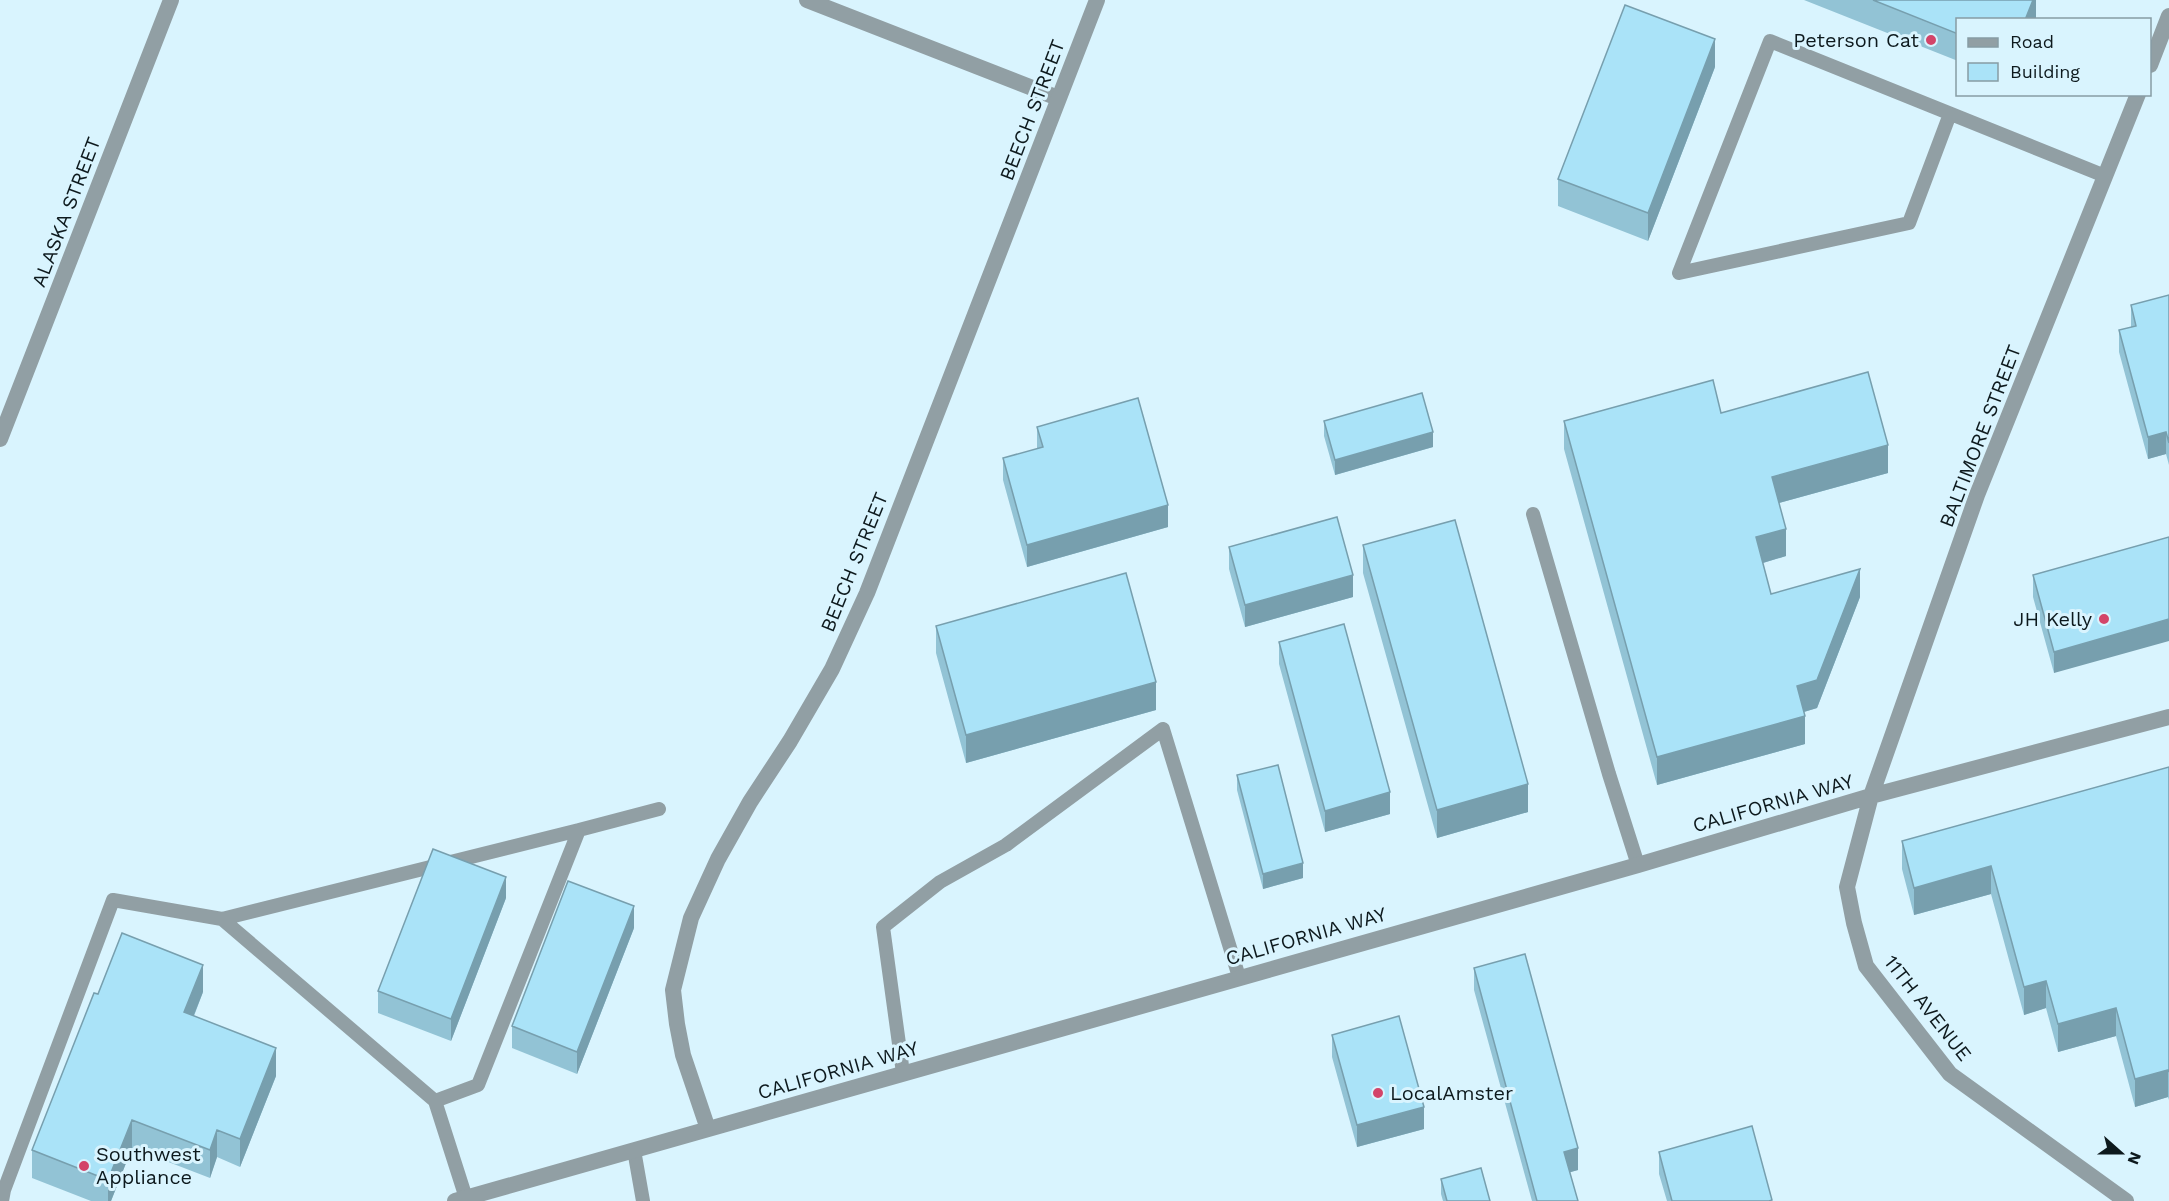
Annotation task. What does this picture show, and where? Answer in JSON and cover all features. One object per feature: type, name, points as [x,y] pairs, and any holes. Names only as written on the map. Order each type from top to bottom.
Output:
[{"type":"street","name":"ALASKA STREET","points":[[0,439],[171,0]]},
{"type":"street","points":[[807,0],[1058,98]]},
{"type":"street","name":"BEECH STREET","points":[[708,1129],[683,1055],[673,990],[691,918],[718,859],[750,802],[790,741],[832,669],[862,604],[1097,0]]},
{"type":"street","points":[[2151,62],[2169,16]]},
{"type":"street","name":"BALTIMORE STREET","points":[[1871,796],[1977,495],[2137,96]]},
{"type":"street","name":"CALIFORNIA WAY","points":[[461,1200],[1638,865],[1871,796],[2169,717]]},
{"type":"street","name":"11TH AVENUE","points":[[1871,796],[1847,887],[1854,924],[1866,966],[1950,1074],[2126,1201]]},
{"type":"lane","points":[[1950,114],[1908,223],[1679,273],[1770,41],[2105,176]]},
{"type":"lane","points":[[1533,514],[1602,752],[1638,865]]},
{"type":"lane","points":[[903,1073],[883,927],[940,882],[1006,845],[1163,729],[1239,977]]},
{"type":"lane","points":[[2,1201],[4,1190],[113,900],[222,919],[659,809]]},
{"type":"lane","points":[[435,1101],[478,1085],[579,830]]},
{"type":"lane","points":[[222,919],[435,1101],[461,1200]]},
{"type":"lane","points":[[634,1150],[643,1201]]},
{"type":"building","points":[[1873,0],[2033,0],[2026,18],[1956,18],[1956,33]]},
{"type":"building","points":[[1625,5],[1715,39],[1648,213],[1558,179]]},
{"type":"building","points":[[2169,295],[2169,443],[2166,432],[2148,437],[2119,330],[2136,326],[2131,305]]},
{"type":"building","points":[[1868,372],[1888,445],[1772,477],[1786,529],[1756,537],[1771,594],[1860,569],[1817,680],[1797,686],[1805,716],[1657,757],[1564,421],[1713,380],[1721,413]]},
{"type":"building","points":[[1422,393],[1433,432],[1335,460],[1324,421]]},
{"type":"building","points":[[1138,398],[1168,505],[1027,545],[1003,458],[1043,447],[1037,427]]},
{"type":"building","points":[[1337,517],[1353,575],[1245,605],[1229,547]]},
{"type":"building","points":[[1455,520],[1528,784],[1437,810],[1363,545]]},
{"type":"building","name":"JH Kelly","points":[[2169,537],[2169,619],[2054,652],[2033,575]]},
{"type":"building","points":[[1126,573],[1156,682],[966,735],[936,626]]},
{"type":"building","points":[[1344,624],[1390,792],[1325,811],[1279,642]]},
{"type":"building","points":[[1278,765],[1303,863],[1263,874],[1237,775]]},
{"type":"building","points":[[2169,767],[2169,1072],[2168,1070],[2135,1079],[2116,1008],[2058,1024],[2046,981],[2024,987],[1991,866],[1914,888],[1902,841]]},
{"type":"building","points":[[433,849],[506,877],[451,1019],[378,991]]},
{"type":"building","points":[[568,881],[634,906],[577,1052],[512,1026]]},
{"type":"building","points":[[122,933],[203,965],[184,1012],[276,1048],[240,1139],[217,1130],[210,1150],[132,1120],[108,1180],[32,1150],[94,993],[98,994]]},
{"type":"building","points":[[1525,954],[1578,1148],[1564,1152],[1578,1201],[1537,1201],[1474,968]]},
{"type":"building","name":"LocalAmster","points":[[1399,1016],[1424,1107],[1357,1125],[1332,1035]]},
{"type":"building","points":[[1752,1126],[1772,1200],[1672,1201],[1659,1152]]},
{"type":"building","points":[[1481,1168],[1490,1201],[1447,1201],[1441,1179]]},
{"type":"place","name":"Peterson Cat","points":[[1931,40]]},
{"type":"place","name":"JH Kelly","points":[[2104,619]]},
{"type":"place","name":"LocalAmster","points":[[1378,1093]]},
{"type":"place","name":"Southwest Appliance","points":[[84,1166]]}]
